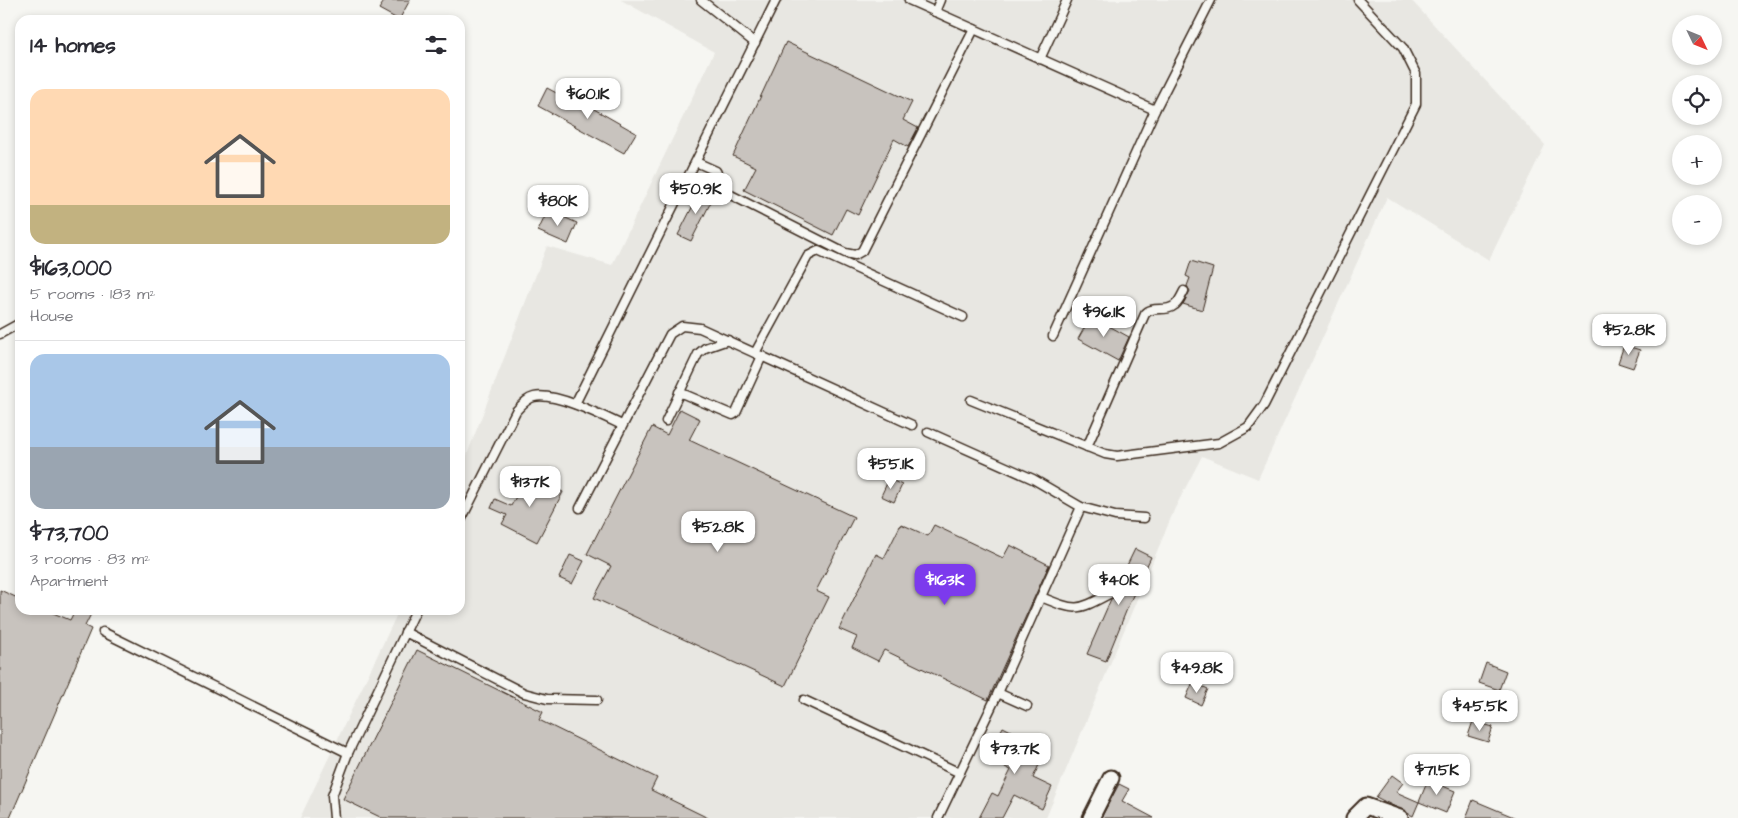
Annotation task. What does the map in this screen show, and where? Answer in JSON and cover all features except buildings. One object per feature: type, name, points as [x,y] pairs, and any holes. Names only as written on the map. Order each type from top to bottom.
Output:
[{"type":"street","points":[[1091,818],[1111,778]]},
{"type":"street","points":[[1354,818],[1366,806],[1400,818]]},
{"type":"lane","points":[[701,0],[755,43]]},
{"type":"lane","points":[[575,404],[776,0]]},
{"type":"lane","points":[[909,0],[1155,110]]},
{"type":"lane","points":[[935,12],[940,0]]},
{"type":"lane","points":[[1040,59],[1067,0]]},
{"type":"lane","points":[[1053,336],[1155,110],[1211,0]]},
{"type":"lane","points":[[971,400],[1105,454],[1124,456],[1219,443],[1248,427],[1264,405],[1416,104],[1416,74],[1403,48],[1358,0]]},
{"type":"lane","points":[[696,162],[716,171],[727,193],[845,253],[855,255],[862,251],[974,29]]},
{"type":"lane","points":[[679,392],[733,415],[736,413],[758,354],[808,256],[818,251],[963,317]]},
{"type":"lane","points":[[1087,447],[1145,314],[1148,310],[1168,309],[1176,304],[1184,291]]},
{"type":"lane","points":[[0,334],[15,325]]},
{"type":"lane","points":[[580,508],[670,334],[682,326],[700,328],[728,340],[912,425]]},
{"type":"lane","points":[[666,421],[698,354],[706,348],[728,340]]},
{"type":"lane","points":[[465,512],[516,411],[528,399],[537,396],[575,404],[622,425]]},
{"type":"lane","points":[[928,432],[1033,479],[1081,507],[1115,516],[1144,518]]},
{"type":"lane","points":[[938,818],[998,693],[1081,507]]},
{"type":"lane","points":[[1041,597],[1069,609],[1077,609],[1111,593]]},
{"type":"lane","points":[[334,818],[332,796],[348,753],[414,615]]},
{"type":"lane","points":[[103,632],[348,753]]},
{"type":"lane","points":[[405,632],[524,694],[547,699],[596,700]]},
{"type":"lane","points":[[998,693],[1027,706]]},
{"type":"lane","points":[[804,700],[960,772]]},
{"type":"shaded area","points":[[621,0],[1411,0],[1545,145],[1489,260],[1387,197],[1258,479],[1202,456],[1175,508],[1046,818],[300,818],[397,615],[465,615],[465,460],[547,246],[612,265],[714,52]]}]
